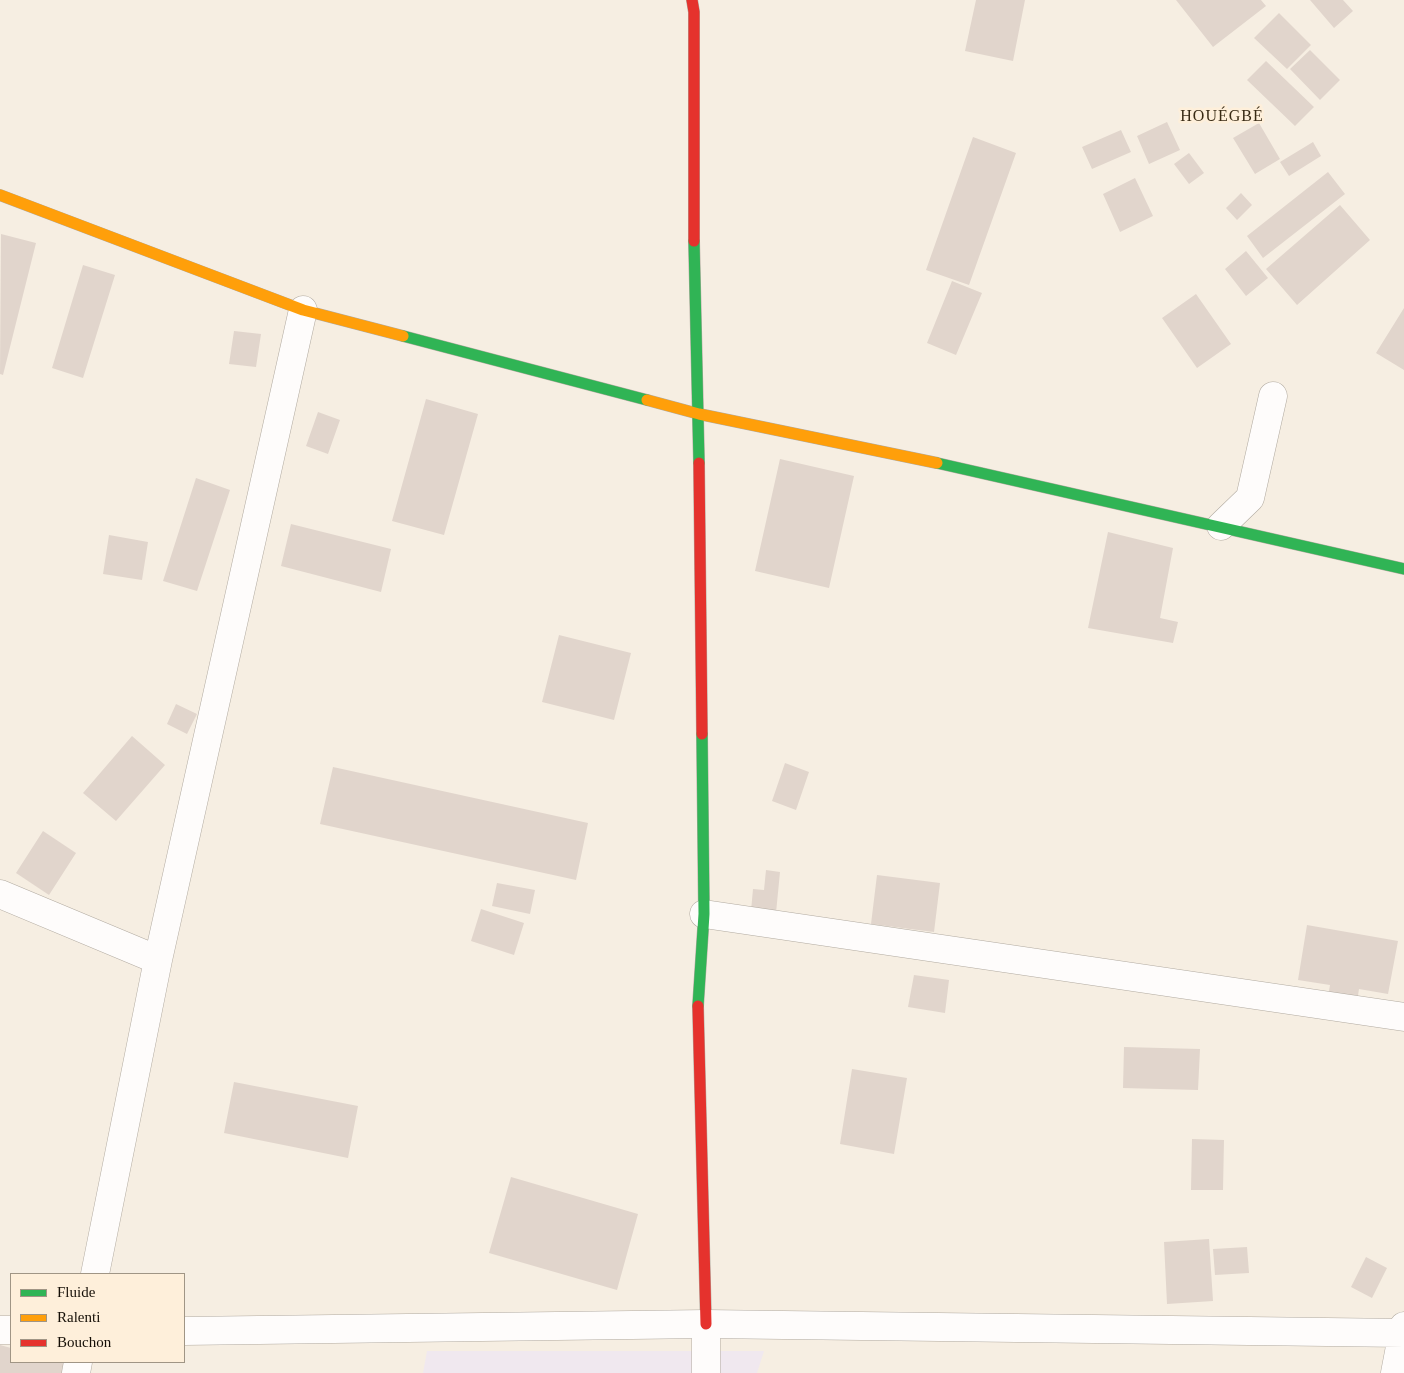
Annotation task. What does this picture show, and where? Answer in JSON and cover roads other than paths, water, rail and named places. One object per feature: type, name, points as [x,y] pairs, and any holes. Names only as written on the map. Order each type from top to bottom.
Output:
[{"type":"street","points":[[692,0],[694,12],[694,285],[698,414],[704,914],[698,994],[706,1373]]},
{"type":"street","points":[[694,12],[698,0]]},
{"type":"street","points":[[0,195],[303,310],[698,414],[886,451],[1266,536],[1404,569]]},
{"type":"street","points":[[95,1273],[158,960],[303,310]]},
{"type":"street","points":[[1221,526],[1250,498],[1273,396]]},
{"type":"street","points":[[1250,498],[1266,536]]},
{"type":"street","points":[[0,894],[158,960]]},
{"type":"street","points":[[704,914],[1404,1017]]},
{"type":"street","points":[[185,1331],[706,1324],[1403,1331],[1395,1373]]},
{"type":"district","name":"HOUÉGBÉ","points":[[1222,117]]}]
